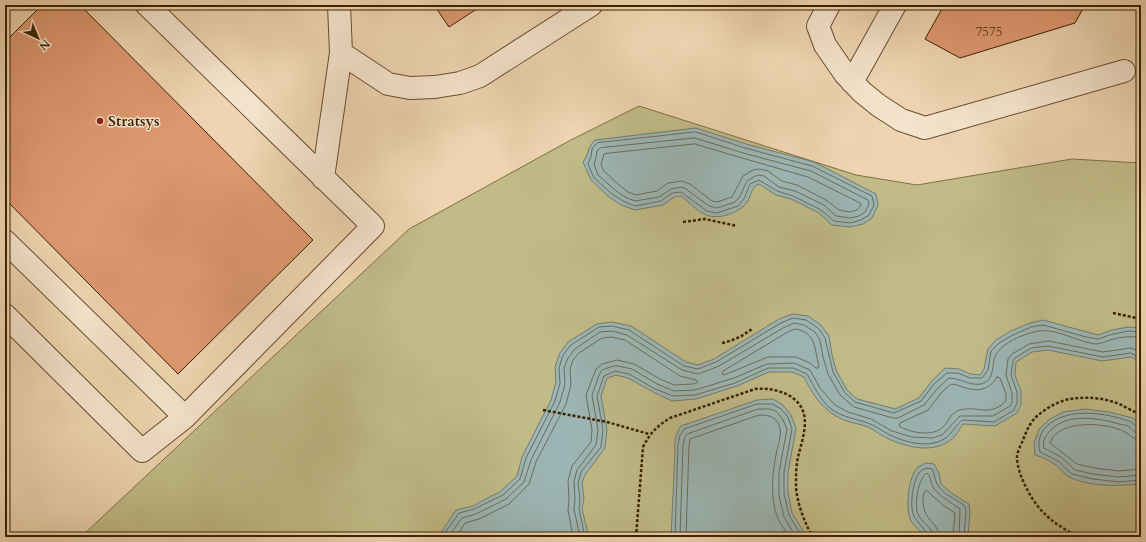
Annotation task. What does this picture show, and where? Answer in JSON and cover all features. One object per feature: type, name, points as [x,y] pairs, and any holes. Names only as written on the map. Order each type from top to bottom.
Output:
[{"type":"street","points":[[5,316],[142,451],[185,417],[373,226],[147,5]]},
{"type":"street","points":[[323,178],[341,53],[339,5]]},
{"type":"street","points":[[341,53],[388,84],[410,88],[460,83],[480,76],[591,5]]},
{"type":"street","points":[[829,5],[818,26],[825,45],[845,74],[878,105],[901,120],[925,128],[1124,71]]},
{"type":"street","points":[[852,82],[894,5]]},
{"type":"street","points":[[5,241],[185,417]]},
{"type":"path","points":[[683,222],[705,219],[737,226]]},
{"type":"path","points":[[1113,313],[1141,318]]},
{"type":"path","points":[[722,343],[735,340],[745,335],[753,328]]},
{"type":"path","points":[[636,537],[641,459],[643,447],[649,434],[670,418],[755,389],[766,388],[782,392],[796,400],[805,413],[805,431],[798,460],[796,487],[799,504],[813,537]]},
{"type":"path","points":[[1079,537],[1045,515],[1029,492],[1019,473],[1016,456],[1031,422],[1039,414],[1051,406],[1064,400],[1078,398],[1098,398],[1118,404],[1141,414]]},
{"type":"path","points":[[543,410],[607,422],[649,434]]},
{"type":"shaded area","points":[[639,106],[856,175],[917,185],[1072,159],[1141,163],[1141,537],[81,537],[409,229],[569,141]]},
{"type":"water","points":[[696,128],[746,144],[814,162],[876,194],[878,205],[872,218],[863,224],[850,227],[832,225],[819,213],[791,199],[776,195],[759,184],[753,189],[748,201],[740,209],[723,216],[717,217],[706,215],[696,209],[681,196],[674,197],[663,205],[635,210],[621,205],[609,197],[591,180],[583,162],[587,156],[590,146],[595,140]]},
{"type":"water","points":[[793,314],[808,316],[821,325],[829,336],[836,370],[847,390],[857,399],[895,409],[919,398],[931,382],[945,368],[959,369],[970,374],[980,375],[984,369],[988,349],[996,340],[1011,331],[1030,323],[1043,320],[1098,335],[1112,330],[1128,327],[1141,328],[1141,368],[1137,360],[1131,357],[1102,361],[1048,350],[1032,352],[1016,362],[1015,375],[1021,391],[1021,405],[1017,413],[995,426],[963,424],[955,436],[948,442],[926,448],[918,448],[896,442],[868,427],[837,417],[825,408],[815,397],[804,377],[792,372],[769,372],[737,386],[696,399],[672,401],[628,378],[616,375],[607,378],[601,396],[607,430],[605,448],[585,475],[582,483],[584,499],[582,509],[589,537],[438,537],[456,510],[473,506],[501,491],[517,476],[522,457],[551,400],[556,382],[555,367],[560,353],[568,342],[597,324],[612,322],[631,326],[686,362],[698,365],[714,359],[779,319]]},
{"type":"water","points":[[773,399],[783,405],[791,415],[796,428],[788,473],[788,493],[792,513],[807,537],[671,537],[675,442],[677,433],[681,426],[757,400]]},
{"type":"water","points":[[1085,409],[1109,412],[1133,418],[1141,426],[1141,484],[1106,485],[1079,481],[1067,476],[1057,466],[1049,461],[1035,455],[1034,443],[1039,429],[1050,419],[1063,412]]},
{"type":"water","points":[[926,463],[934,464],[939,473],[941,484],[969,504],[970,512],[968,537],[926,537],[911,521],[908,510],[910,483],[917,468]]},
{"type":"building","name":"Stratsys","points":[[42,5],[80,5],[313,240],[178,374],[5,199],[5,42]]},
{"type":"building","points":[[434,5],[483,5],[449,27]]},
{"type":"building","points":[[944,5],[1085,5],[1075,23],[960,58],[925,39]]},
{"type":"place","name":"Stratsys","points":[[100,121]]}]
